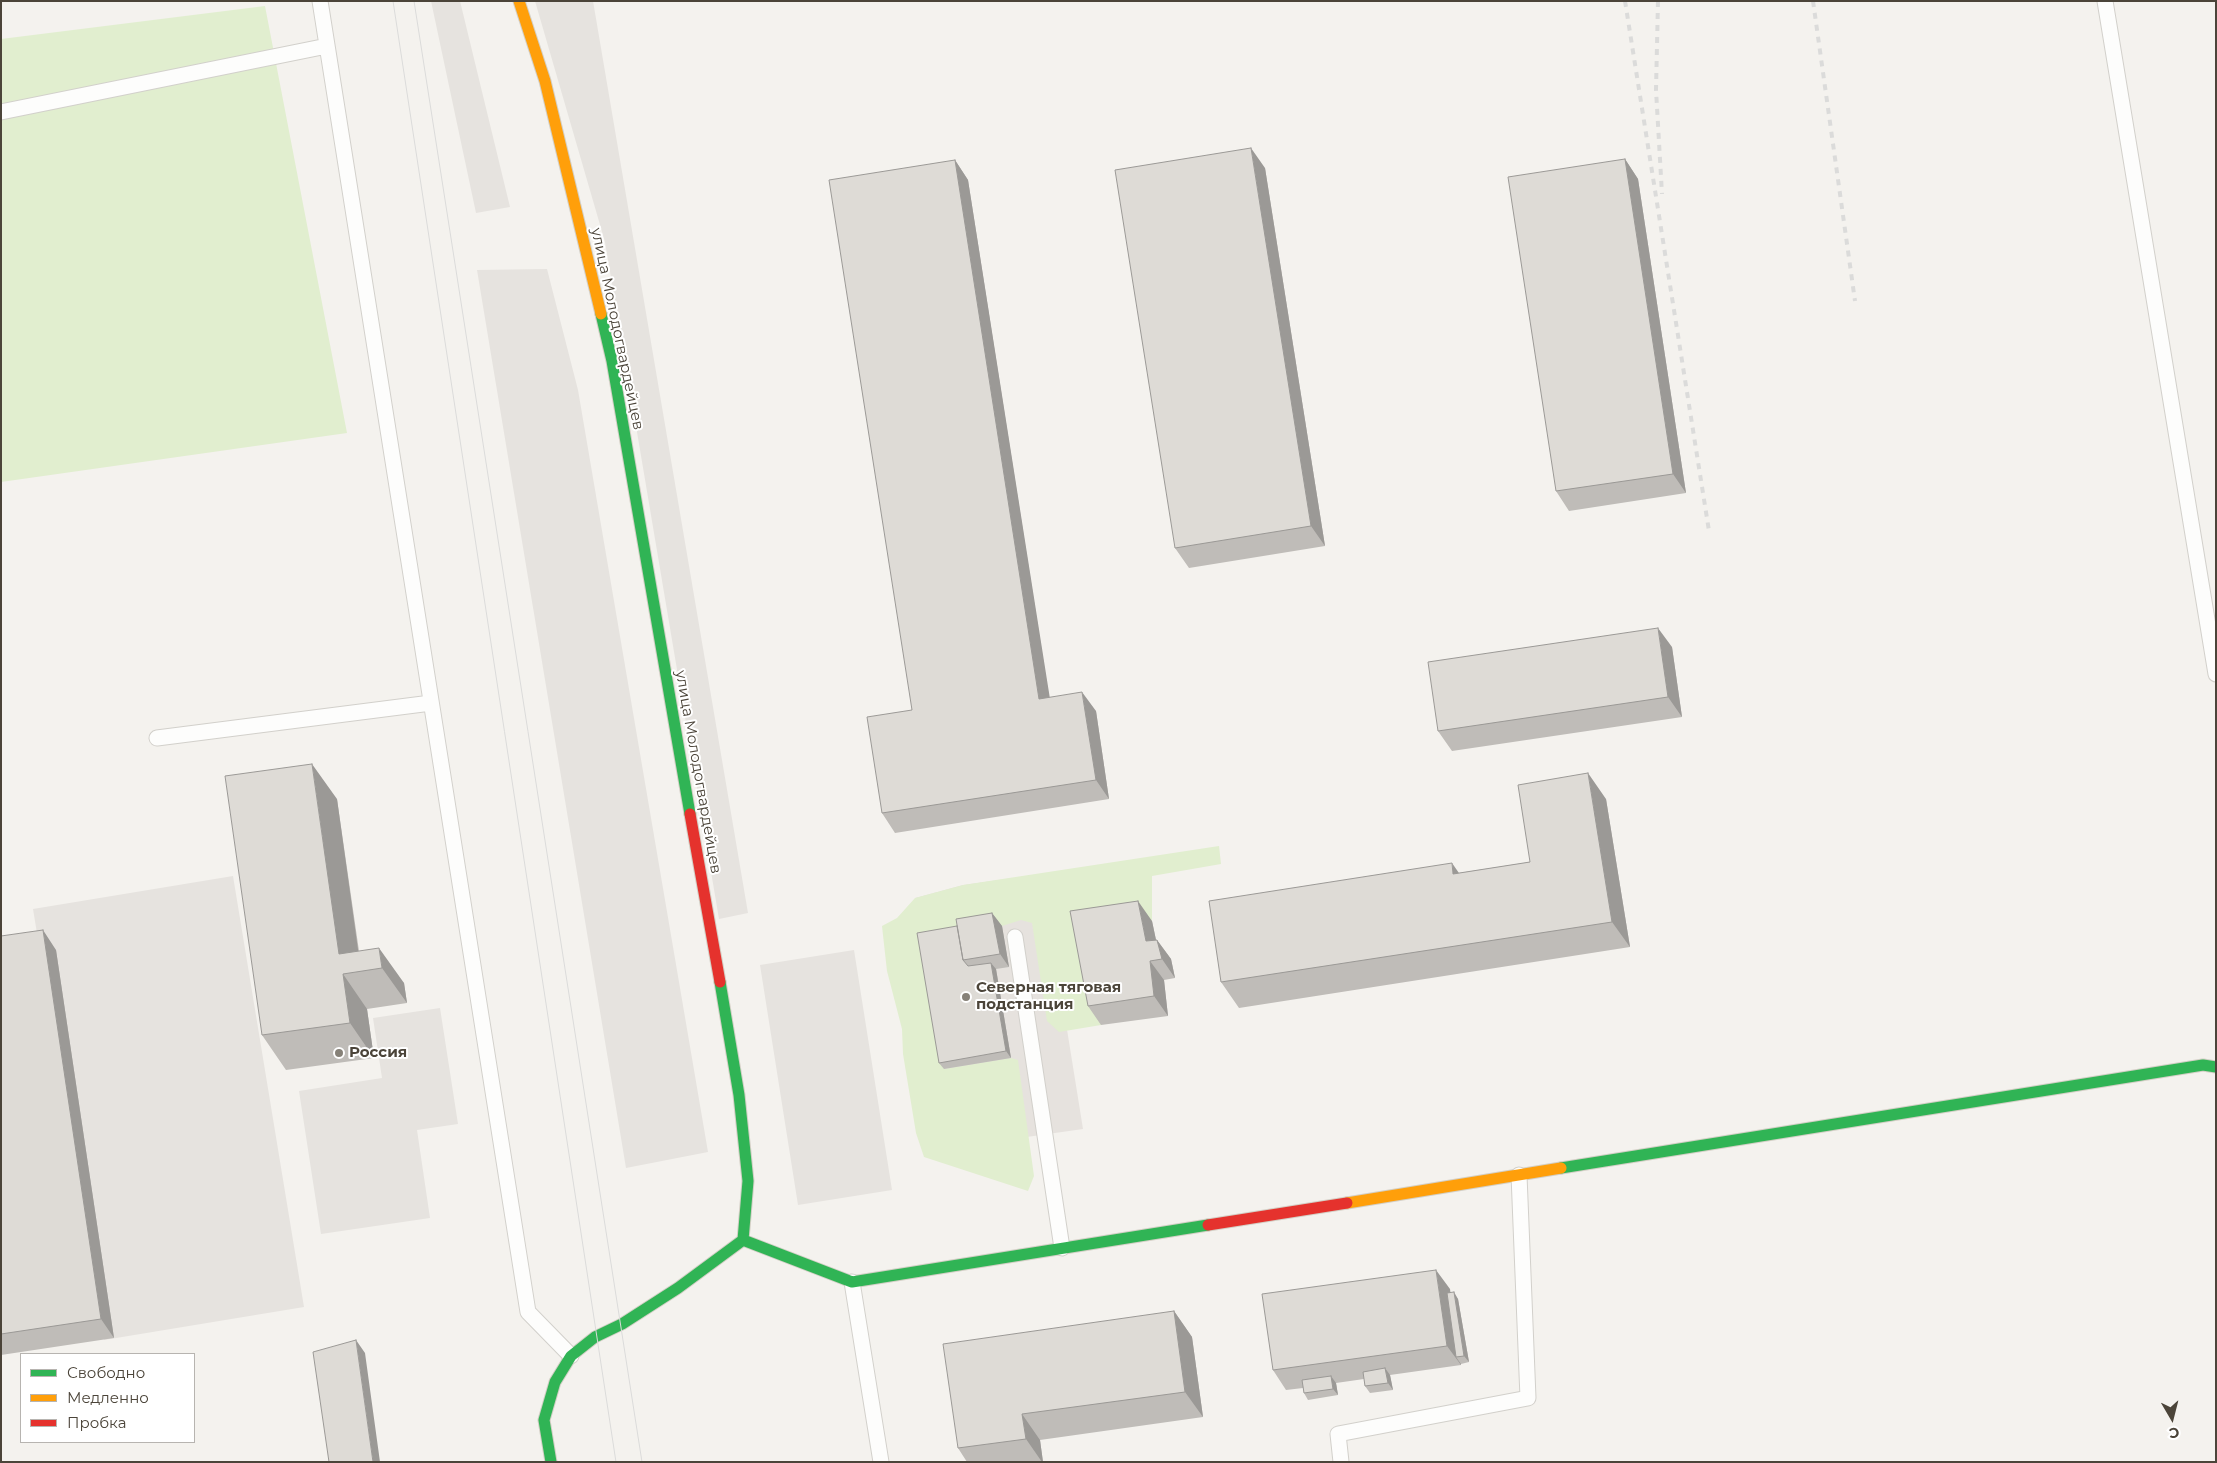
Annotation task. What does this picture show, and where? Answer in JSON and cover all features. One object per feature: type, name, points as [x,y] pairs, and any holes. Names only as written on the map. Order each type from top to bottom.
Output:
[{"type":"street","name":"улица Молодогвардейцев","points":[[519,1],[545,80],[612,361],[739,1094],[748,1181],[742,1240]]},
{"type":"street","points":[[551,1462],[544,1420],[555,1382],[570,1356],[596,1337],[622,1324],[678,1288],[742,1240],[852,1282],[2194,1066],[2216,1067]]},
{"type":"lane","points":[[320,1],[528,1312],[570,1356]]},
{"type":"lane","points":[[2105,1],[2216,674]]},
{"type":"lane","points":[[1,112],[327,46]]},
{"type":"lane","points":[[157,738],[432,703]]},
{"type":"lane","points":[[1015,936],[1062,1248]]},
{"type":"lane","points":[[1342,1462],[1338,1434],[1528,1398],[1519,1175]]},
{"type":"lane","points":[[852,1282],[881,1462]]},
{"type":"shaded area","points":[[431,1],[460,1],[510,207],[476,213]]},
{"type":"shaded area","points":[[535,1],[593,1],[748,913],[719,919],[605,242]]},
{"type":"shaded area","points":[[547,269],[578,390],[708,1152],[626,1168],[477,270]]},
{"type":"shaded area","points":[[1042,874],[1083,1129],[935,1150],[915,898],[963,885]]},
{"type":"shaded area","points":[[233,876],[304,1307],[104,1340],[33,909]]},
{"type":"shaded area","points":[[854,950],[892,1190],[798,1205],[760,965]]},
{"type":"shaded area","points":[[440,1008],[458,1124],[417,1130],[430,1218],[321,1234],[299,1091],[382,1078],[373,1018]]},
{"type":"green space","points":[[265,6],[347,433],[1,482],[1,39]]},
{"type":"green space","points":[[1219,846],[1221,864],[1152,876],[1152,921],[1084,931],[1101,1025],[1059,1032],[1047,1021],[1032,923],[1021,920],[1002,926],[944,1069],[1011,1058],[1018,1060],[1034,1176],[1028,1191],[924,1157],[916,1133],[903,1054],[902,1029],[887,971],[882,926],[897,918],[915,898],[963,885]]},
{"type":"building","points":[[1251,148],[1311,526],[1175,548],[1115,170]]},
{"type":"building","points":[[1625,159],[1673,474],[1556,491],[1508,177]]},
{"type":"building","points":[[955,160],[1039,699],[1082,692],[1096,780],[882,813],[867,717],[912,710],[829,180]]},
{"type":"building","points":[[1658,628],[1668,697],[1438,731],[1428,662]]},
{"type":"building","points":[[312,764],[339,954],[379,948],[382,968],[343,974],[350,1023],[262,1035],[225,776]]},
{"type":"building","points":[[1588,773],[1612,922],[1221,982],[1209,901],[1452,863],[1453,874],[1530,862],[1518,785]]},
{"type":"building","points":[[1138,901],[1146,941],[1157,940],[1162,959],[1150,961],[1154,996],[1088,1006],[1070,911]]},
{"type":"building","points":[[992,913],[1000,954],[963,960],[956,919]]},
{"type":"building","name":"Северная тяговая подстанция","points":[[957,926],[963,960],[968,966],[991,963],[1006,1051],[939,1063],[917,933]]},
{"type":"building","points":[[43,930],[101,1319],[1,1334],[1,936]]},
{"type":"building","points":[[1436,1270],[1447,1346],[1273,1370],[1262,1294]]},
{"type":"building","points":[[1454,1292],[1464,1356],[1456,1357],[1447,1293]]},
{"type":"building","points":[[1174,1311],[1185,1392],[1022,1414],[1026,1439],[958,1448],[943,1344]]},
{"type":"building","points":[[356,1340],[373,1462],[329,1462],[313,1352]]},
{"type":"building","points":[[1385,1368],[1388,1383],[1365,1386],[1363,1372]]},
{"type":"building","points":[[1331,1376],[1333,1389],[1304,1393],[1302,1380]]},
{"type":"tram line","points":[[393,1],[616,1462]]},
{"type":"tram line","points":[[414,1],[642,1462]]},
{"type":"railway","points":[[1625,1],[1709,531]]},
{"type":"railway","points":[[1658,1],[1656,90],[1662,194]]},
{"type":"railway","points":[[1813,1],[1855,301]]},
{"type":"traffic: fast","points":[[601,314],[612,361],[690,814]]},
{"type":"traffic: fast","points":[[551,1462],[544,1420],[555,1382],[571,1356],[595,1337],[622,1324],[678,1288],[743,1240],[748,1181],[739,1095],[720,982]]},
{"type":"traffic: fast","points":[[1561,1168],[2203,1065],[2216,1067]]},
{"type":"traffic: fast","points":[[743,1240],[852,1282],[1208,1225]]},
{"type":"traffic: slow","points":[[519,1],[545,81],[601,314]]},
{"type":"traffic: slow","points":[[1347,1203],[1561,1168]]},
{"type":"traffic: jam","points":[[690,814],[720,982]]},
{"type":"traffic: jam","points":[[1208,1225],[1347,1203]]},
{"type":"place","name":"Северная тяговая подстанция","points":[[966,997]]},
{"type":"place","name":"Россия","points":[[339,1053]]}]
